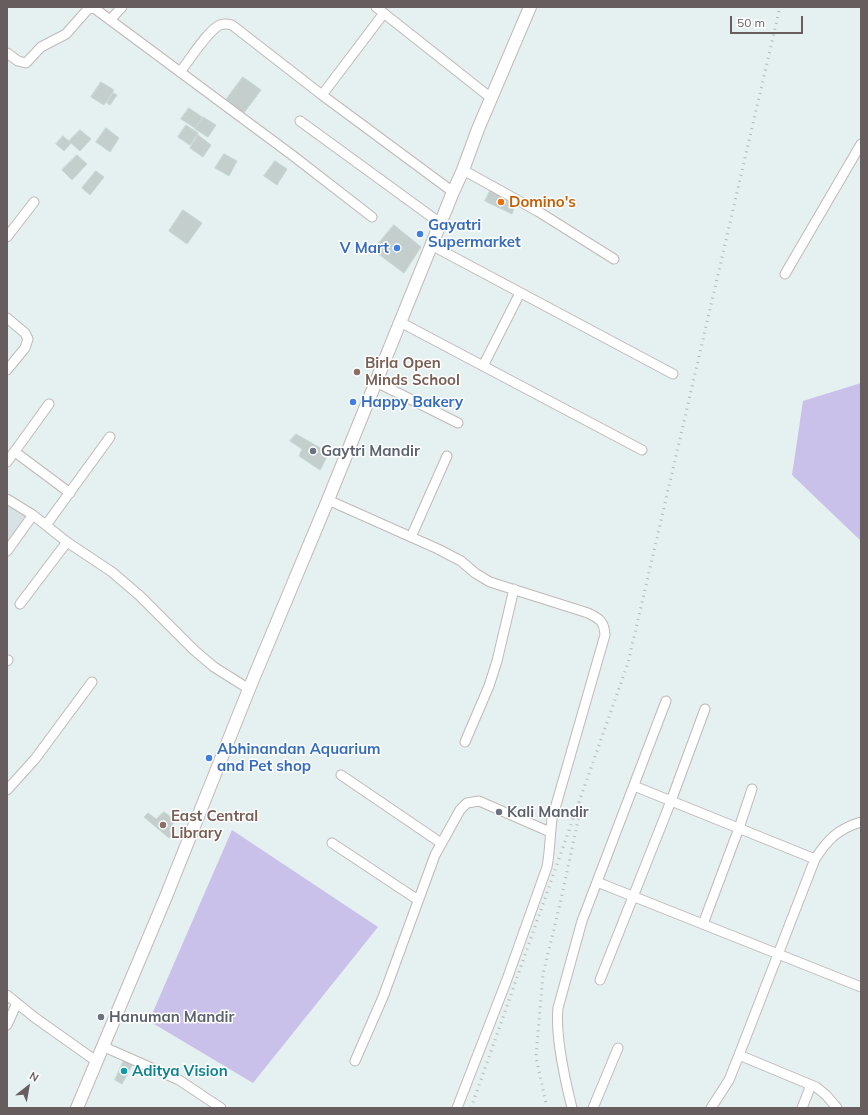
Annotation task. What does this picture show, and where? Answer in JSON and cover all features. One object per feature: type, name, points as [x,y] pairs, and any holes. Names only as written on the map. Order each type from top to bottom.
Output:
[{"type":"main road","points":[[77,1108],[165,899],[249,689],[328,500],[440,223],[464,170],[478,129],[530,7]]},
{"type":"street","points":[[7,53],[18,61],[26,63],[41,47],[66,34],[90,7],[97,10],[292,155],[372,217]]},
{"type":"street","points":[[110,20],[122,7]]},
{"type":"street","points":[[376,7],[491,98]]},
{"type":"street","points":[[322,95],[384,13]]},
{"type":"street","points":[[180,72],[219,25],[224,23],[232,25],[322,95],[453,192]]},
{"type":"street","points":[[300,121],[440,223]]},
{"type":"street","points":[[785,274],[861,144]]},
{"type":"street","points":[[464,170],[538,212],[614,259]]},
{"type":"street","points":[[7,237],[34,202]]},
{"type":"street","points":[[431,245],[673,374]]},
{"type":"street","points":[[483,366],[520,292]]},
{"type":"street","points":[[7,318],[25,333],[28,339],[25,348],[7,370]]},
{"type":"street","points":[[400,322],[642,450]]},
{"type":"street","points":[[376,382],[458,423]]},
{"type":"street","points":[[7,462],[49,404]]},
{"type":"street","points":[[46,526],[110,437]]},
{"type":"street","points":[[15,452],[70,493]]},
{"type":"street","points":[[411,537],[447,456]]},
{"type":"street","points":[[7,499],[33,515],[67,542],[112,572],[140,596],[194,650],[214,667],[249,689]]},
{"type":"street","points":[[328,500],[411,537],[460,561],[486,580],[588,613],[599,619],[605,626],[606,635],[552,819],[550,832],[550,853],[547,867],[503,989],[457,1108]]},
{"type":"street","points":[[7,551],[33,515]]},
{"type":"street","points":[[20,604],[67,542]]},
{"type":"street","points":[[465,742],[489,686],[497,661],[514,589]]},
{"type":"street","points":[[7,790],[36,759],[92,682]]},
{"type":"street","points":[[572,1108],[566,1084],[557,1020],[558,1008],[582,921],[666,701]]},
{"type":"street","points":[[600,980],[671,801],[704,709]]},
{"type":"street","points":[[341,775],[441,843]]},
{"type":"street","points":[[634,786],[816,860]]},
{"type":"street","points":[[703,924],[752,789]]},
{"type":"street","points":[[355,1061],[383,997],[435,855],[460,810],[467,803],[480,801],[550,832]]},
{"type":"street","points":[[711,1108],[729,1080],[816,860],[824,846],[833,836],[846,827],[861,822]]},
{"type":"street","points":[[332,843],[418,900]]},
{"type":"street","points":[[597,882],[861,987]]},
{"type":"street","points":[[7,994],[34,1017],[96,1061]]},
{"type":"street","points":[[7,1025],[18,1003]]},
{"type":"street","points":[[102,1046],[179,1080],[221,1108]]},
{"type":"street","points":[[593,1108],[618,1048]]},
{"type":"street","points":[[739,1055],[811,1085],[826,1095],[837,1108]]},
{"type":"street","points":[[802,1108],[811,1085]]},
{"type":"shaded area","points":[[861,383],[861,541],[792,475],[803,401]]},
{"type":"shaded area","points":[[8,503],[27,516],[7,544],[7,504]]},
{"type":"shaded area","points":[[232,830],[378,927],[253,1083],[149,1021]]},
{"type":"building","points":[[243,77],[261,90],[243,114],[225,101]]},
{"type":"building","points":[[101,82],[114,90],[104,105],[91,97]]},
{"type":"building","points":[[113,93],[117,95],[110,105],[107,103]]},
{"type":"building","points":[[189,108],[202,117],[195,128],[181,119]]},
{"type":"building","points":[[203,117],[216,125],[208,137],[195,129]]},
{"type":"building","points":[[186,125],[198,133],[190,145],[178,137]]},
{"type":"building","points":[[106,128],[119,138],[110,152],[96,142]]},
{"type":"building","points":[[80,130],[91,139],[80,151],[69,141]]},
{"type":"building","points":[[198,135],[211,145],[203,157],[190,148]]},
{"type":"building","points":[[63,136],[71,143],[64,151],[56,144]]},
{"type":"building","points":[[224,154],[237,161],[229,176],[215,168]]},
{"type":"building","points":[[77,155],[87,164],[72,180],[62,170]]},
{"type":"building","points":[[275,161],[287,169],[277,185],[264,176]]},
{"type":"building","points":[[96,171],[104,177],[90,195],[82,188]]},
{"type":"building","name":"Domino's","points":[[491,189],[516,203],[512,214],[485,201]]},
{"type":"building","points":[[183,210],[202,223],[187,244],[169,231]]},
{"type":"building","name":"V Mart","points":[[394,225],[421,247],[404,273],[373,250]]},
{"type":"building","name":"Gaytri Mandir","points":[[296,434],[329,453],[320,470],[299,456],[302,449],[290,441]]},
{"type":"building","name":"East Central Library","points":[[164,812],[175,820],[169,831],[174,834],[169,838],[144,817],[148,813],[156,819]]},
{"type":"building","name":"Aditya Vision","points":[[125,1058],[134,1062],[122,1084],[115,1080]]},
{"type":"railway","points":[[471,1108],[628,663],[780,7]]},
{"type":"railway","points":[[547,1108],[536,1057],[543,974],[579,816]]},
{"type":"place","name":"Domino's","points":[[501,202]]},
{"type":"place","name":"Gayatri Supermarket","points":[[420,234]]},
{"type":"place","name":"V Mart","points":[[397,248]]},
{"type":"place","name":"Birla Open Minds School","points":[[357,372]]},
{"type":"place","name":"Happy Bakery","points":[[353,402]]},
{"type":"place","name":"Gaytri Mandir","points":[[313,451]]},
{"type":"place","name":"Abhinandan Aquarium and Pet shop","points":[[209,758]]},
{"type":"place","name":"Kali Mandir","points":[[499,812]]},
{"type":"place","name":"East Central Library","points":[[163,825]]},
{"type":"place","name":"Hanuman Mandir","points":[[101,1017]]},
{"type":"place","name":"Aditya Vision","points":[[124,1071]]}]
